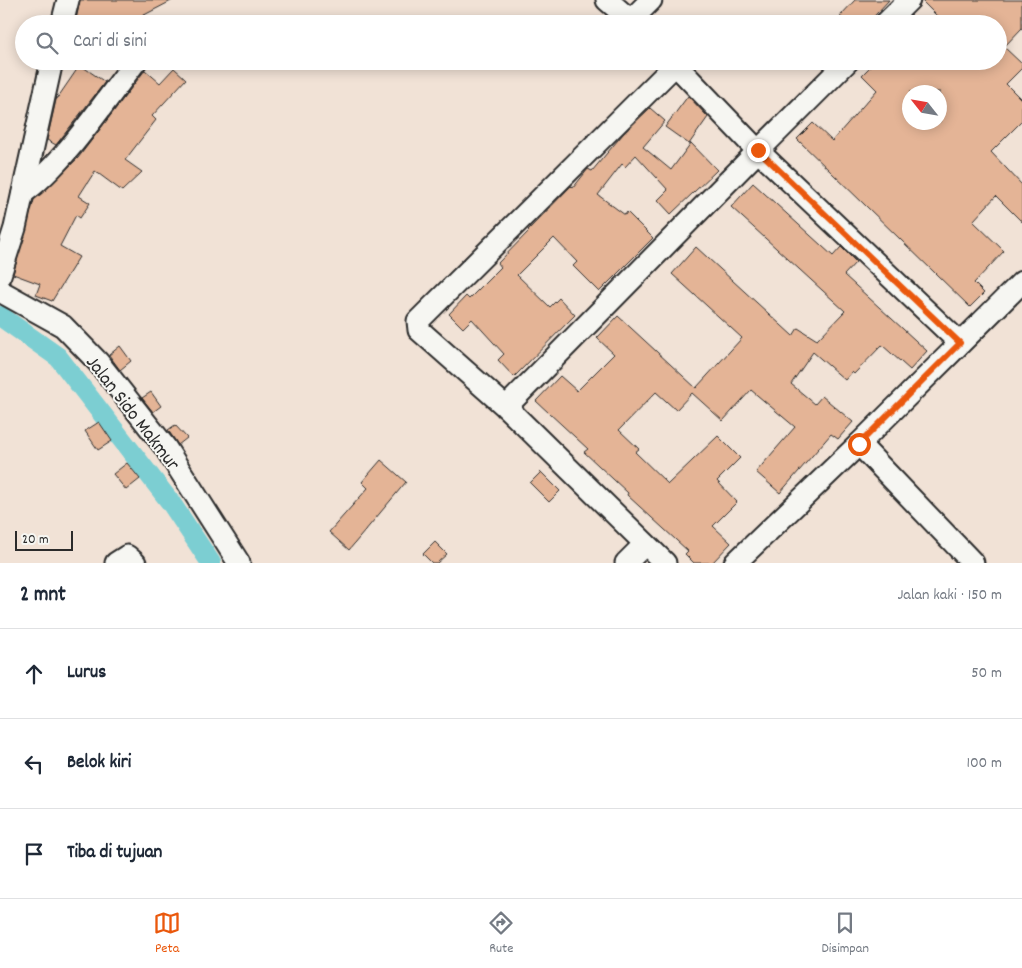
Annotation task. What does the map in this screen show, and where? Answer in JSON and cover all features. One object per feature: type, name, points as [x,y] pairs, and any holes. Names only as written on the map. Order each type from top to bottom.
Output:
[{"type":"street","points":[[64,15],[68,0]]},
{"type":"street","points":[[607,0],[625,15]]},
{"type":"street","points":[[639,15],[651,0]]},
{"type":"street","points":[[894,15],[909,0]]},
{"type":"street","points":[[0,276],[23,193],[50,70]]},
{"type":"street","points":[[23,193],[39,182],[58,161],[129,70]]},
{"type":"street","points":[[665,563],[506,407],[419,330],[418,321],[667,70]]},
{"type":"street","points":[[681,70],[758,150],[960,343]]},
{"type":"street","points":[[506,407],[839,70]]},
{"type":"street","points":[[0,245],[14,228]]},
{"type":"street","points":[[735,563],[859,444],[1022,282]]},
{"type":"street","name":"Jalan Sido Makmur","points":[[0,292],[63,326],[98,362],[165,447],[239,563]]},
{"type":"street","points":[[859,444],[973,563]]},
{"type":"street","points":[[626,563],[645,544]]},
{"type":"street","points":[[116,563],[127,556],[135,563]]},
{"type":"building","points":[[80,0],[173,0],[144,15],[77,15]]},
{"type":"building","points":[[855,0],[889,0],[875,15],[841,15]]},
{"type":"building","points":[[921,0],[1022,0],[1022,28],[1007,44],[1007,15],[936,15]]},
{"type":"building","points":[[1007,50],[1022,64],[1022,68],[1006,84],[1022,100],[1022,121],[991,152],[1022,185],[1022,222],[996,196],[973,221],[1004,251],[974,283],[984,293],[970,307],[797,139],[813,123],[832,141],[877,90],[862,75],[867,70],[1007,70]]},
{"type":"building","points":[[77,70],[87,70],[105,82],[56,145],[47,140],[56,100]]},
{"type":"building","points":[[145,70],[160,83],[172,70],[176,70],[186,79],[152,116],[156,120],[125,160],[142,172],[122,191],[95,171],[79,196],[90,203],[80,218],[76,215],[60,246],[79,257],[52,301],[36,295],[40,284],[13,274],[34,200],[78,158]]},
{"type":"building","points":[[688,96],[708,117],[689,144],[665,127]]},
{"type":"building","points":[[650,108],[665,121],[643,147],[671,170],[691,143],[717,170],[671,214],[658,200],[668,190],[636,155],[625,167],[622,164],[598,195],[625,215],[627,212],[653,238],[599,292],[573,266],[577,262],[554,238],[517,275],[550,307],[559,298],[575,315],[514,377],[498,360],[504,354],[472,319],[463,328],[449,314],[466,296],[469,299],[501,267],[498,263],[528,230],[571,186],[573,188],[588,169],[592,171],[623,134]]},
{"type":"building","points":[[753,183],[833,256],[841,247],[856,262],[844,275],[927,351],[910,370],[882,345],[854,374],[852,372],[845,380],[813,352],[791,384],[815,404],[822,396],[853,422],[838,439],[831,434],[780,493],[756,472],[795,427],[751,390],[723,421],[692,393],[676,410],[656,392],[619,430],[639,449],[635,452],[668,484],[718,436],[740,458],[717,481],[737,502],[713,526],[731,543],[712,563],[694,563],[685,554],[688,551],[627,495],[628,493],[584,452],[588,449],[536,401],[560,376],[577,391],[614,354],[597,338],[618,316],[696,388],[742,338],[672,274],[696,247],[793,336],[798,328],[817,340],[845,311],[731,207]]},
{"type":"building","points":[[120,346],[131,361],[120,370],[109,355]]},
{"type":"building","points":[[151,392],[161,406],[153,412],[142,398]]},
{"type":"building","points":[[99,422],[112,441],[98,450],[85,431]]},
{"type":"building","points":[[175,425],[187,438],[178,445],[168,430]]},
{"type":"building","points":[[381,460],[406,482],[349,550],[329,532],[368,488],[362,482]]},
{"type":"building","points":[[127,463],[140,479],[126,490],[113,474]]},
{"type":"building","points":[[541,472],[560,491],[549,502],[530,483]]},
{"type":"building","points":[[435,542],[447,554],[437,563],[432,563],[423,554]]},
{"type":"waterway","points":[[0,316],[58,357],[171,503],[211,563]]},
{"type":"route","points":[[758,150],[960,343],[859,444]]}]
